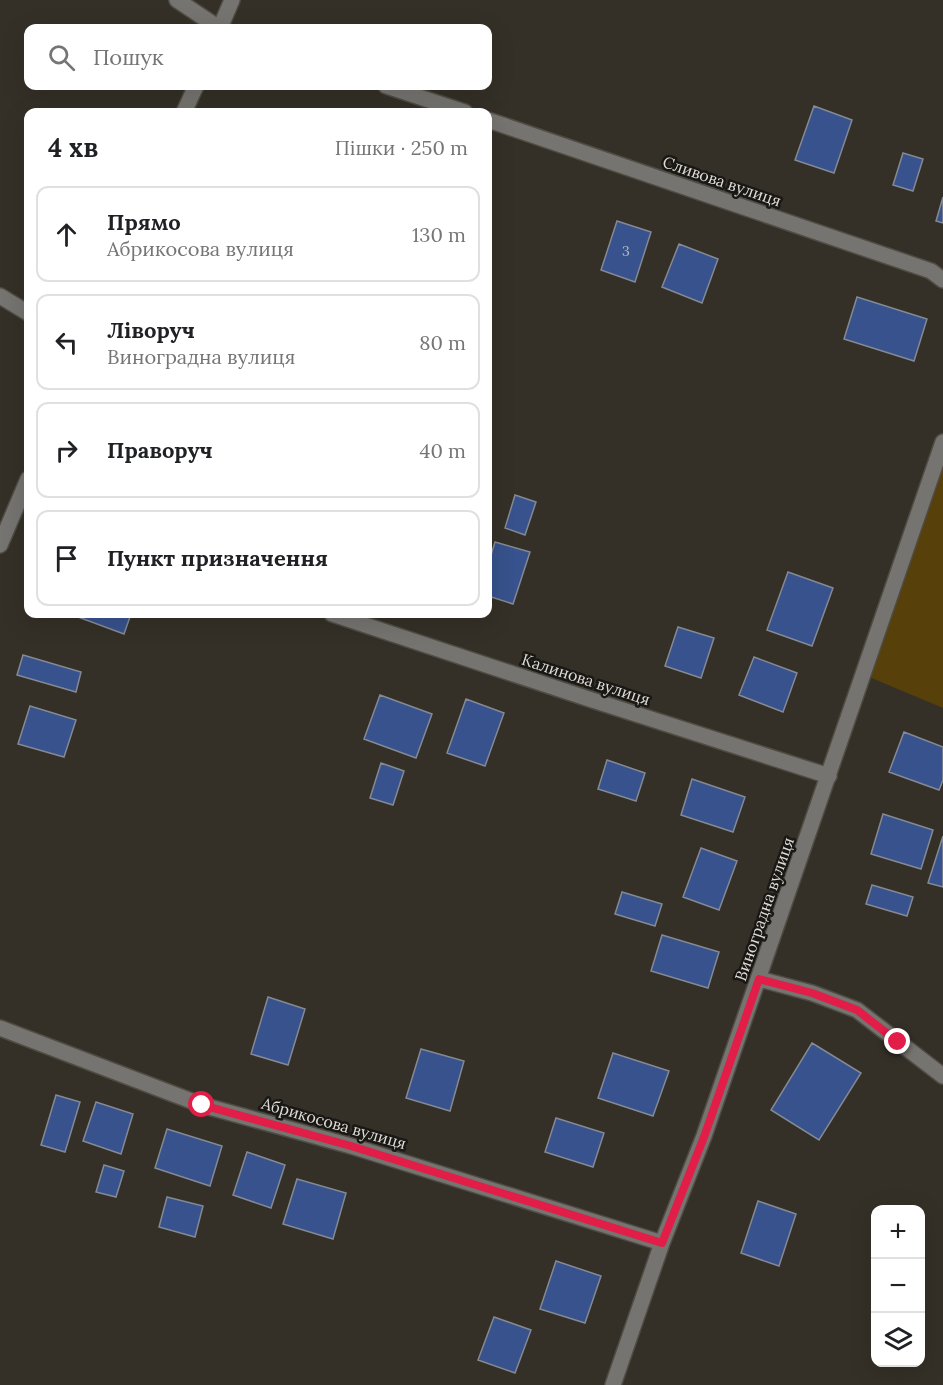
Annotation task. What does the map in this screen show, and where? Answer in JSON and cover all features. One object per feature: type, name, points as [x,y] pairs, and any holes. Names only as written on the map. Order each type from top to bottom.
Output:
[{"type":"street","points":[[177,0],[213,24]]},
{"type":"street","points":[[221,24],[232,0]]},
{"type":"street","points":[[186,108],[194,90]]},
{"type":"street","points":[[398,90],[453,108]]},
{"type":"street","name":"Сливова вулиця","points":[[492,121],[920,267],[931,271],[943,280]]},
{"type":"street","points":[[0,296],[24,311]]},
{"type":"street","name":"Виноградна вулиця","points":[[613,1385],[662,1243],[704,1137],[943,442]]},
{"type":"street","points":[[0,546],[22,513]]},
{"type":"street","name":"Калинова вулиця","points":[[344,618],[830,776]]},
{"type":"street","points":[[759,979],[812,993],[857,1010],[943,1076]]},
{"type":"street","name":"Абрикосова вулиця","points":[[0,1028],[202,1105],[351,1146],[662,1243]]},
{"type":"shaded area","points":[[943,442],[943,708],[862,674]]},
{"type":"building","points":[[814,106],[852,120],[834,173],[795,160]]},
{"type":"building","points":[[903,153],[923,159],[913,191],[893,185]]},
{"type":"building","points":[[943,197],[943,223],[936,221]]},
{"type":"building","points":[[617,221],[651,232],[635,282],[601,270]]},
{"type":"building","points":[[679,244],[718,259],[702,303],[662,287]]},
{"type":"building","points":[[857,297],[927,319],[914,361],[844,339]]},
{"type":"building","points":[[515,495],[536,502],[525,535],[505,528]]},
{"type":"building","points":[[495,542],[530,552],[513,604],[492,597],[492,552]]},
{"type":"building","points":[[788,572],[833,588],[812,646],[767,630]]},
{"type":"building","points":[[81,618],[130,618],[124,634]]},
{"type":"building","points":[[678,627],[714,638],[701,678],[665,666]]},
{"type":"building","points":[[23,655],[81,672],[76,692],[17,675]]},
{"type":"building","points":[[754,657],[797,673],[783,712],[739,695]]},
{"type":"building","points":[[380,695],[432,714],[416,758],[364,739]]},
{"type":"building","points":[[466,699],[504,713],[485,766],[447,753]]},
{"type":"building","points":[[30,706],[76,720],[64,757],[18,744]]},
{"type":"building","points":[[904,732],[943,747],[943,780],[939,790],[889,772]]},
{"type":"building","points":[[607,760],[645,773],[636,801],[598,789]]},
{"type":"building","points":[[381,763],[404,771],[393,805],[370,798]]},
{"type":"building","points":[[692,779],[745,797],[733,832],[681,815]]},
{"type":"building","points":[[883,814],[933,830],[921,869],[871,854]]},
{"type":"building","points":[[943,836],[943,887],[928,883]]},
{"type":"building","points":[[701,848],[737,861],[719,910],[683,897]]},
{"type":"building","points":[[872,885],[913,897],[907,916],[866,904]]},
{"type":"building","points":[[622,892],[662,904],[655,926],[615,914]]},
{"type":"building","points":[[662,935],[719,952],[708,988],[651,971]]},
{"type":"building","points":[[268,997],[305,1009],[288,1065],[251,1054]]},
{"type":"building","points":[[812,1043],[861,1073],[819,1140],[771,1110]]},
{"type":"building","points":[[421,1049],[464,1061],[450,1111],[406,1098]]},
{"type":"building","points":[[613,1053],[669,1071],[653,1116],[598,1098]]},
{"type":"building","points":[[56,1095],[80,1102],[65,1152],[41,1145]]},
{"type":"building","points":[[96,1102],[133,1114],[121,1154],[83,1141]]},
{"type":"building","points":[[556,1118],[604,1133],[593,1167],[545,1152]]},
{"type":"building","points":[[167,1129],[222,1146],[210,1186],[155,1168]]},
{"type":"building","points":[[247,1152],[285,1165],[271,1208],[233,1195]]},
{"type":"building","points":[[104,1165],[124,1171],[116,1197],[96,1192]]},
{"type":"building","points":[[297,1179],[346,1193],[333,1239],[283,1224]]},
{"type":"building","points":[[167,1197],[203,1206],[195,1237],[159,1227]]},
{"type":"building","points":[[758,1201],[796,1214],[779,1266],[741,1253]]},
{"type":"building","points":[[556,1261],[601,1276],[585,1323],[540,1309]]},
{"type":"building","points":[[494,1317],[531,1330],[515,1373],[478,1360]]},
{"type":"route","points":[[202,1105],[351,1146],[662,1243],[704,1137],[759,979],[812,993],[857,1010],[898,1042]]}]
